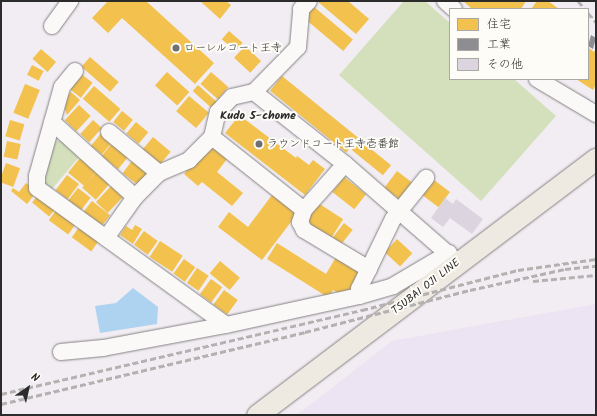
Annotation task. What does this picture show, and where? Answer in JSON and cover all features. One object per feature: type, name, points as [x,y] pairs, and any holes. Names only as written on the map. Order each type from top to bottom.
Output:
[{"type":"main road","name":"TSUBAI OJI LINE","points":[[257,415],[453,258],[596,159]]},
{"type":"street","points":[[52,26],[70,1]]},
{"type":"street","points":[[106,238],[135,197],[159,173],[189,160],[212,137],[218,112],[232,97],[254,92],[298,47],[301,9],[309,1]]},
{"type":"street","points":[[445,1],[453,8]]},
{"type":"street","points":[[75,71],[62,87],[37,176],[37,188],[226,325]]},
{"type":"street","points":[[540,80],[596,114]]},
{"type":"street","points":[[62,352],[104,348],[226,325],[359,296],[393,286],[453,258],[345,164],[254,92]]},
{"type":"street","points":[[52,122],[135,197]]},
{"type":"street","points":[[109,132],[159,173]]},
{"type":"street","points":[[212,137],[304,210]]},
{"type":"street","points":[[345,164],[304,210],[300,222],[304,230],[369,269]]},
{"type":"street","points":[[359,296],[360,289],[369,269],[399,211],[426,178]]},
{"type":"shaded area","points":[[596,304],[596,415],[297,415],[392,341]]},
{"type":"green space","points":[[404,1],[425,1],[449,22],[449,80],[515,80],[556,116],[481,201],[339,75]]},
{"type":"green space","points":[[63,140],[80,156],[51,190],[45,186],[44,179],[53,142]]},
{"type":"water","points":[[133,288],[158,307],[157,324],[100,333],[95,306],[116,303]]},
{"type":"building: 住宅","name":"ローレルコート王寺","points":[[108,1],[146,1],[214,63],[195,84],[122,18],[108,33],[92,18]]},
{"type":"building: 住宅","points":[[200,1],[226,1],[231,5],[220,19]]},
{"type":"building: 住宅","points":[[317,1],[348,1],[369,19],[356,34]]},
{"type":"building: 住宅","points":[[463,1],[526,1],[522,8],[471,8]]},
{"type":"building: 住宅","points":[[537,1],[548,1],[558,8],[532,8]]},
{"type":"building: 住宅","points":[[313,6],[353,39],[343,51],[303,17]]},
{"type":"building: 住宅","points":[[229,31],[243,43],[235,51],[222,39]]},
{"type":"building: 住宅","points":[[245,46],[261,61],[250,73],[234,58]]},
{"type":"building: 住宅","points":[[589,48],[594,52],[596,49],[596,84],[593,90],[578,80],[589,80]]},
{"type":"building: 住宅","points":[[41,49],[56,62],[48,72],[32,59]]},
{"type":"building: 住宅","points":[[90,57],[119,82],[110,92],[81,67]]},
{"type":"building: 住宅","points":[[32,65],[44,71],[39,81],[27,75]]},
{"type":"building: 住宅","points":[[167,72],[189,92],[177,105],[155,85]]},
{"type":"building: 住宅","points":[[211,72],[228,87],[218,99],[201,84]]},
{"type":"building: 住宅","points":[[80,73],[93,83],[81,98],[68,88]]},
{"type":"building: 住宅","points":[[282,76],[358,138],[346,152],[270,91]]},
{"type":"building: 住宅","points":[[25,84],[40,90],[28,119],[13,113]]},
{"type":"building: 住宅","points":[[198,85],[217,102],[211,108],[193,91]]},
{"type":"building: 住宅","points":[[94,86],[120,109],[109,122],[83,99]]},
{"type":"building: 住宅","points":[[71,92],[80,100],[67,115],[62,102]]},
{"type":"building: 住宅","points":[[189,96],[209,113],[196,128],[176,111]]},
{"type":"building: 住宅","points":[[79,105],[91,116],[76,131],[65,120]]},
{"type":"building: 住宅","points":[[122,111],[133,120],[124,131],[113,122]]},
{"type":"building: 住宅","name":"ラウンドコート王寺壱番館","points":[[241,113],[245,116],[243,118],[296,158],[297,156],[309,165],[313,160],[325,169],[305,195],[225,133]]},
{"type":"building: 住宅","points":[[10,120],[24,124],[20,140],[5,136]]},
{"type":"building: 住宅","points":[[93,120],[102,128],[89,142],[80,134]]},
{"type":"building: 住宅","points":[[136,122],[148,132],[139,144],[126,133]]},
{"type":"building: 住宅","points":[[103,131],[114,140],[102,155],[91,146]]},
{"type":"building: 住宅","points":[[153,137],[171,152],[159,166],[141,151]]},
{"type":"building: 住宅","points":[[360,140],[391,165],[383,175],[352,150]]},
{"type":"building: 住宅","points":[[7,141],[21,144],[17,160],[4,157]]},
{"type":"building: 住宅","points":[[113,142],[129,155],[118,169],[102,156]]},
{"type":"building: 住宅","points":[[209,144],[227,159],[217,172],[243,193],[232,206],[202,182],[198,186],[184,174]]},
{"type":"building: 住宅","points":[[80,158],[96,171],[84,186],[68,173]]},
{"type":"building: 住宅","points":[[134,158],[150,170],[139,185],[123,173]]},
{"type":"building: 住宅","points":[[6,163],[20,168],[13,187],[1,182],[1,177]]},
{"type":"building: 住宅","points":[[397,171],[414,184],[401,200],[384,188]]},
{"type":"building: 住宅","points":[[96,172],[110,184],[96,200],[82,188]]},
{"type":"building: 住宅","points":[[67,175],[79,184],[68,199],[56,190]]},
{"type":"building: 住宅","points":[[344,177],[366,194],[354,209],[332,192]]},
{"type":"building: 住宅","points":[[434,180],[450,192],[439,207],[423,195]]},
{"type":"building: 住宅","points":[[26,183],[37,191],[27,204],[11,191],[13,188],[19,192]]},
{"type":"building: 住宅","points":[[111,186],[123,197],[108,213],[96,202]]},
{"type":"building: 住宅","points":[[78,188],[91,198],[81,210],[68,201]]},
{"type":"building: 住宅","points":[[39,194],[56,208],[49,216],[32,203]]},
{"type":"building: 住宅","points":[[272,195],[297,214],[262,260],[218,227],[229,212],[248,227]]},
{"type":"building: 住宅","points":[[92,201],[110,215],[101,227],[83,213]]},
{"type":"building: 住宅","points":[[318,203],[343,219],[331,239],[305,222]]},
{"type":"building: 住宅","points":[[57,209],[76,223],[68,234],[49,220]]},
{"type":"building: 住宅","points":[[344,223],[353,230],[339,247],[330,240]]},
{"type":"building: 住宅","points":[[135,225],[142,229],[133,244],[120,235],[126,226],[132,230]]},
{"type":"building: 住宅","points":[[80,226],[99,240],[91,251],[72,237]]},
{"type":"building: 住宅","points":[[144,231],[158,241],[148,255],[134,245]]},
{"type":"building: 住宅","points":[[397,239],[412,253],[400,266],[385,252]]},
{"type":"building: 住宅","points":[[160,241],[183,256],[172,272],[150,257]]},
{"type":"building: 住宅","points":[[277,243],[326,274],[336,257],[367,276],[355,295],[346,290],[343,296],[333,290],[329,298],[267,259]]},
{"type":"building: 住宅","points":[[184,259],[195,267],[185,282],[173,274]]},
{"type":"building: 住宅","points":[[220,261],[240,278],[230,290],[210,273]]},
{"type":"building: 住宅","points":[[197,268],[209,276],[199,291],[187,283]]},
{"type":"building: 住宅","points":[[211,279],[222,287],[211,303],[200,294]]},
{"type":"building: 住宅","points":[[224,290],[238,300],[227,315],[213,305]]},
{"type":"building: 工業","points":[[591,35],[596,38],[593,49],[589,47]]},
{"type":"building: その他","points":[[445,198],[453,204],[456,199],[483,219],[472,234],[450,218],[443,227],[431,218]]},
{"type":"railway","points":[[578,1],[584,8]]},
{"type":"railway","points":[[589,14],[596,22]]},
{"type":"railway","points":[[1,394],[362,310],[518,270],[596,259]]},
{"type":"railway","points":[[1,404],[305,332],[470,290],[565,269],[596,266]]},
{"type":"railway","points":[[533,281],[596,275]]},
{"type":"place","name":"ローレルコート王寺","points":[[176,48]]},
{"type":"place","name":"ラウンドコート王寺壱番館","points":[[259,144]]},
{"type":"district","name":"Kudo 5-chome","points":[[258,116]]}]
